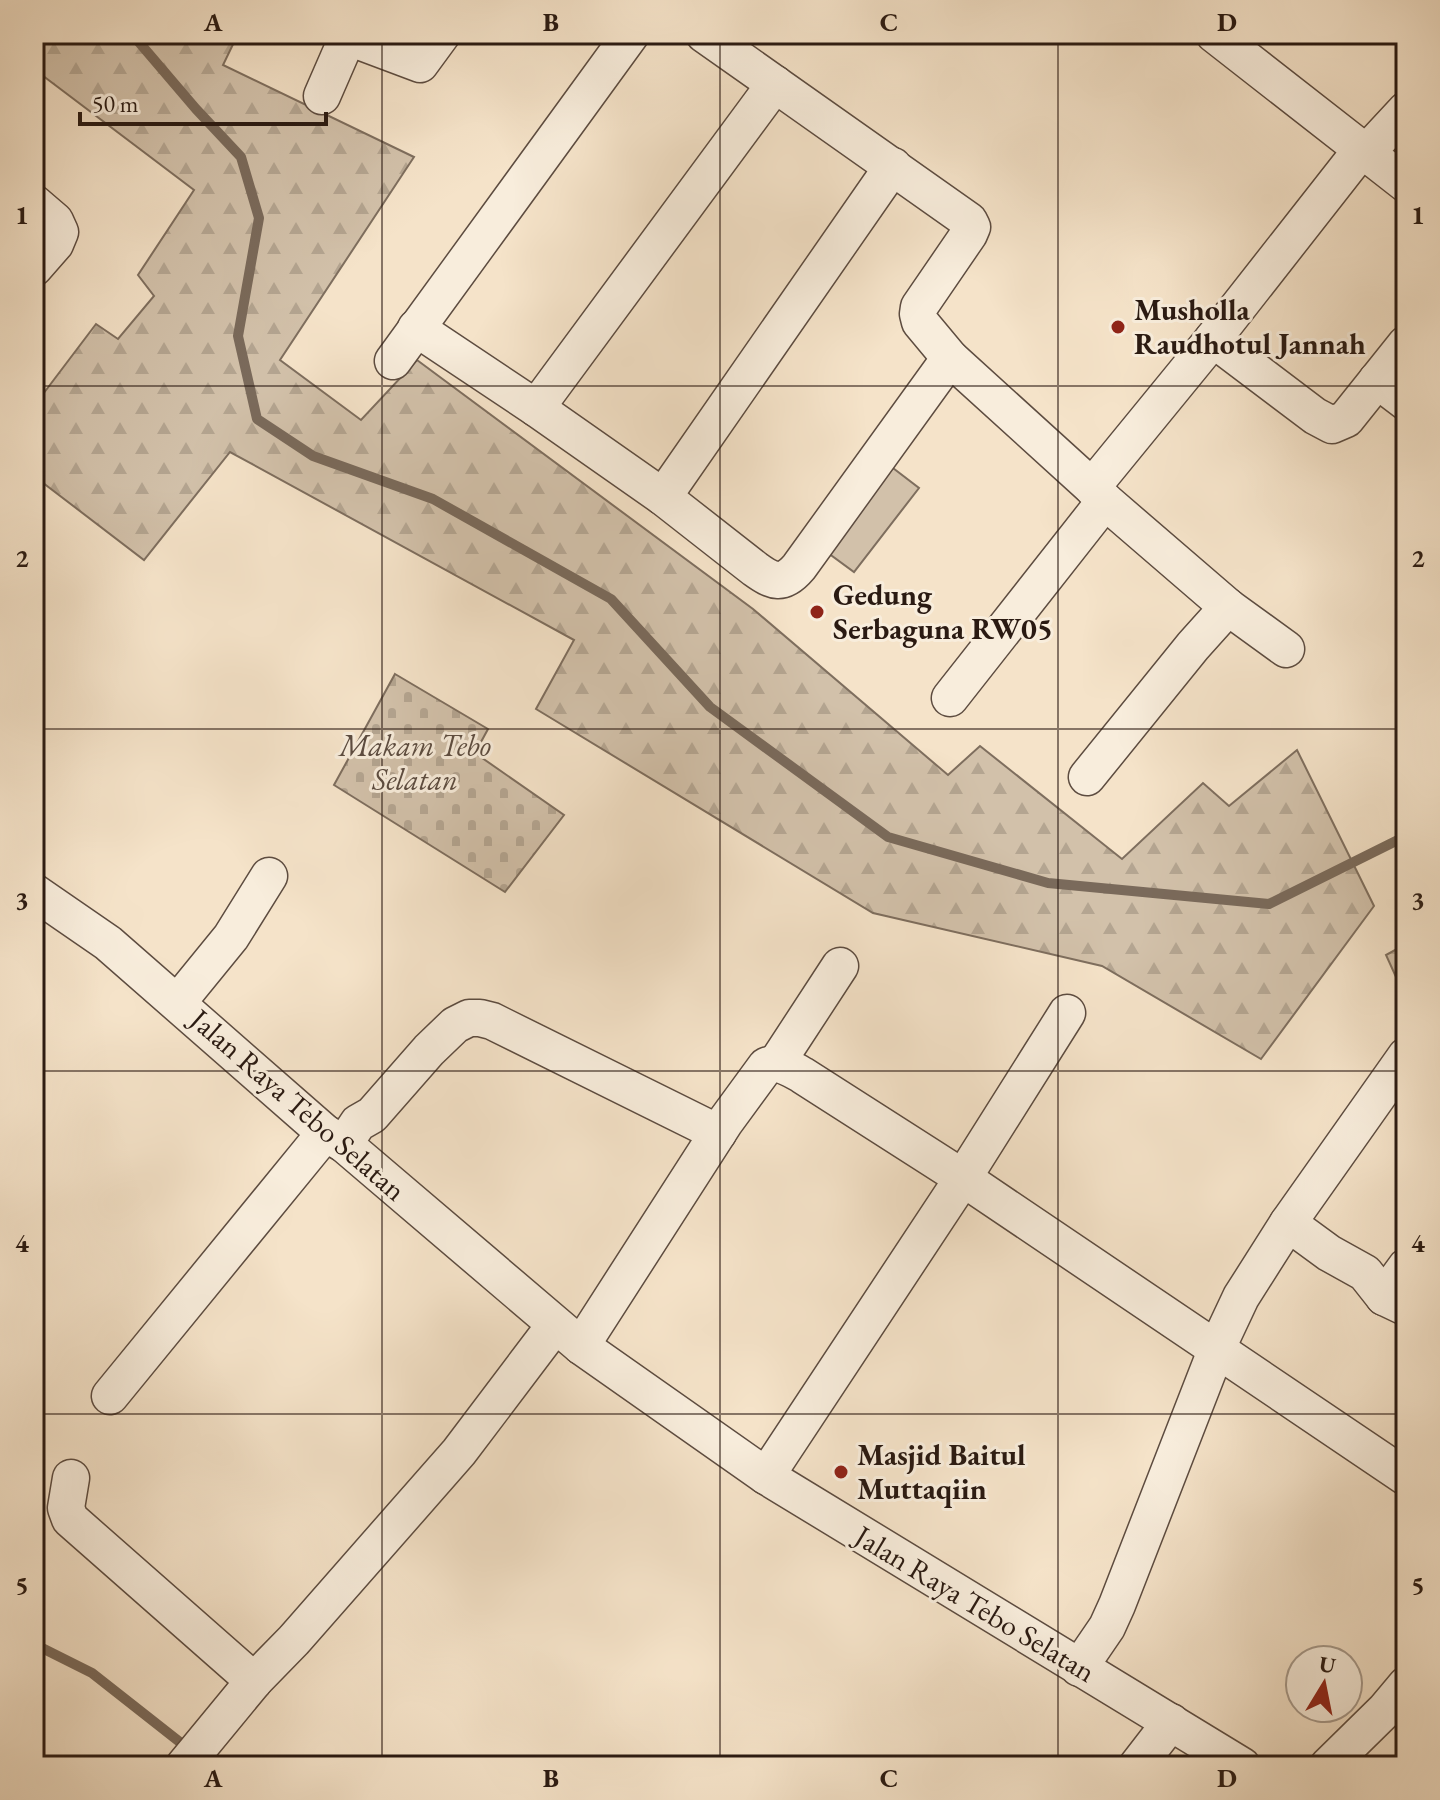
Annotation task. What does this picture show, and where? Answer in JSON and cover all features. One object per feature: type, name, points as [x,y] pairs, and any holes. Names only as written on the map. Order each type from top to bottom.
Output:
[{"type":"street","points":[[322,96],[348,36],[420,64],[442,34]]},
{"type":"street","points":[[393,361],[631,34]]},
{"type":"street","points":[[704,34],[969,221],[972,227],[919,307],[920,322],[925,330],[950,358],[1099,494],[1228,607],[1286,649]]},
{"type":"street","points":[[1214,34],[1406,184]]},
{"type":"street","points":[[536,408],[775,84]]},
{"type":"street","points":[[950,698],[1213,339],[1364,151],[1406,110]]},
{"type":"street","points":[[663,497],[893,166]]},
{"type":"street","points":[[34,203],[55,221],[60,232],[55,244],[34,268]]},
{"type":"street","points":[[416,328],[663,497],[767,578],[782,580],[799,567],[950,358]]},
{"type":"street","points":[[1213,339],[1315,416],[1332,425],[1346,419],[1406,344]]},
{"type":"street","points":[[1377,380],[1406,402]]},
{"type":"street","points":[[1087,777],[1228,607]]},
{"type":"street","points":[[178,1002],[231,937],[269,876]]},
{"type":"street","name":"Jalan Raya Tebo Selatan","points":[[34,892],[108,943],[568,1336],[766,1476],[1242,1766]]},
{"type":"street","points":[[776,1064],[840,966]]},
{"type":"street","points":[[766,1476],[963,1178],[1067,1013]]},
{"type":"street","points":[[110,1396],[335,1139],[372,1115],[429,1050],[455,1025],[469,1018],[492,1021],[718,1133]]},
{"type":"street","points":[[1079,1668],[1107,1627],[1117,1605],[1217,1348],[1241,1297],[1288,1223],[1406,1056]]},
{"type":"street","points":[[191,1763],[254,1681],[459,1452],[568,1336],[766,1066],[785,1066],[802,1075],[963,1178],[1406,1477]]},
{"type":"street","points":[[1288,1223],[1329,1253],[1365,1273],[1395,1302],[1406,1267]]},
{"type":"street","points":[[71,1478],[66,1508],[70,1519],[254,1681]]},
{"type":"street","points":[[1328,1766],[1399,1707]]},
{"type":"street","points":[[1137,1766],[1171,1722]]},
{"type":"green space","points":[[34,34],[238,34],[223,65],[414,157],[280,360],[361,420],[417,360],[753,609],[948,775],[980,746],[1122,859],[1203,783],[1229,806],[1297,750],[1374,906],[1261,1059],[1102,966],[873,913],[536,709],[574,640],[230,452],[144,560],[34,476],[34,406],[96,324],[118,339],[154,296],[138,275],[194,190],[34,69]]},
{"type":"green space","points":[[889,465],[919,488],[854,572],[824,550]]},
{"type":"green space","name":"Makam Tebo Selatan","points":[[395,674],[488,729],[475,753],[564,815],[505,892],[334,785]]},
{"type":"green space","points":[[1406,944],[1406,999],[1386,955]]},
{"type":"waterway","points":[[132,34],[241,157],[259,218],[238,336],[257,419],[313,456],[433,499],[611,599],[710,707],[888,837],[1048,883],[1269,904],[1406,836]]},
{"type":"waterway","points":[[34,1644],[92,1673],[181,1743]]},
{"type":"place","name":"Musholla Raudhotul Jannah","points":[[1118,327]]},
{"type":"place","name":"Gedung Serbaguna RW05","points":[[817,612]]},
{"type":"place","name":"Masjid Baitul Muttaqiin","points":[[841,1472]]}]
